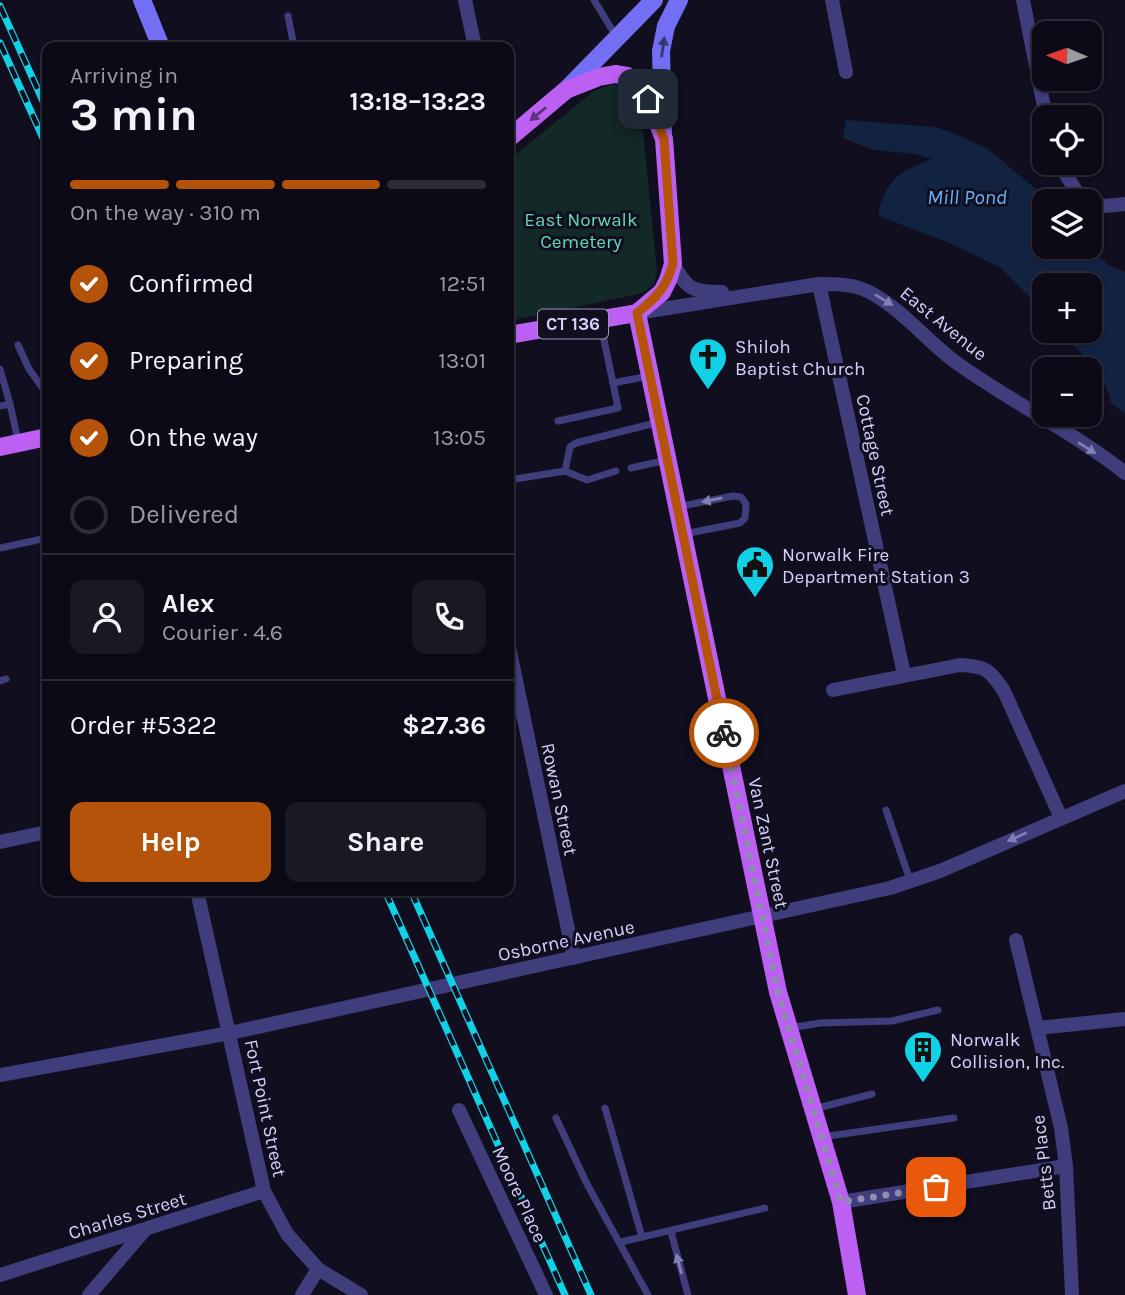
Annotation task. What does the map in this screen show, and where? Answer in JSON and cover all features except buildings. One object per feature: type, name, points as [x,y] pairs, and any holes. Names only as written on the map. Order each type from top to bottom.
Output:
[{"type":"main road","points":[[514,134],[566,90],[599,77],[615,74],[627,76],[640,86],[664,139],[673,264],[662,292],[637,313]]},
{"type":"main road","name":"East Avenue","points":[[514,334],[637,313]]},
{"type":"main road","name":"Van Zant Street","points":[[637,313],[778,992],[841,1202],[857,1295]]},
{"type":"main road","points":[[0,447],[42,438]]},
{"type":"street","points":[[142,0],[159,42]]},
{"type":"street","points":[[465,0],[474,42]]},
{"type":"street","points":[[566,90],[654,0]]},
{"type":"street","points":[[664,139],[661,51],[666,26],[679,0]]},
{"type":"street","points":[[832,0],[846,72]]},
{"type":"street","points":[[1023,0],[1044,105]]},
{"type":"street","points":[[1102,205],[1125,204]]},
{"type":"street","name":"East Avenue","points":[[673,264],[683,282],[691,289],[703,292],[755,293]]},
{"type":"street","name":"East Avenue","points":[[637,313],[819,284],[847,284],[869,291],[898,309],[951,359],[1125,473]]},
{"type":"street","name":"Cottage Street","points":[[819,284],[904,674]]},
{"type":"street","points":[[833,690],[960,665],[978,666],[991,672],[1004,691],[1061,818]]},
{"type":"street","name":"Rowan Street","points":[[514,695],[516,714],[574,958]]},
{"type":"street","name":"Osborne Avenue","points":[[0,1075],[230,1033],[890,888],[940,871],[1125,791]]},
{"type":"street","points":[[0,842],[42,833]]},
{"type":"street","name":"Fort Point Street","points":[[198,896],[264,1191],[287,1234],[318,1269],[361,1295]]},
{"type":"street","name":"Betts Place","points":[[1016,940],[1061,1128],[1066,1166],[1072,1295]]},
{"type":"street","points":[[1038,1028],[1125,1018]]},
{"type":"street","name":"Moore Place","points":[[459,1110],[546,1295]]},
{"type":"street","points":[[841,1202],[1066,1166]]},
{"type":"street","name":"Charles Street","points":[[0,1275],[264,1191]]},
{"type":"street","points":[[89,1295],[145,1230]]},
{"type":"street","points":[[302,1295],[318,1269]]},
{"type":"lane","points":[[594,0],[617,38]]},
{"type":"lane","points":[[288,16],[294,42]]},
{"type":"lane","points":[[558,421],[618,408],[600,320]]},
{"type":"lane","points":[[18,345],[29,369],[42,384]]},
{"type":"lane","points":[[0,369],[19,443]]},
{"type":"lane","points":[[613,383],[650,376]]},
{"type":"lane","points":[[0,406],[10,404]]},
{"type":"lane","points":[[565,471],[570,447],[576,443],[660,422]]},
{"type":"lane","points":[[631,468],[667,460]]},
{"type":"lane","points":[[514,480],[565,471],[587,480],[616,471]]},
{"type":"lane","points":[[677,507],[733,496],[741,497],[747,504],[745,518],[740,523],[683,534]]},
{"type":"lane","points":[[0,548],[42,539]]},
{"type":"lane","points":[[887,810],[911,881]]},
{"type":"lane","points":[[789,1028],[820,1023],[892,1021],[938,1010]]},
{"type":"lane","points":[[813,1109],[872,1094]]},
{"type":"lane","points":[[605,1108],[642,1237]]},
{"type":"lane","points":[[556,1118],[587,1184],[648,1295]]},
{"type":"lane","points":[[822,1137],[954,1118]]},
{"type":"lane","points":[[621,1242],[765,1208]]},
{"type":"lane","points":[[671,1232],[688,1295]]},
{"type":"green space","name":"East Norwalk Cemetery","points":[[612,84],[623,87],[637,101],[641,111],[657,271],[654,284],[644,292],[634,295],[514,320],[514,156],[594,91]]},
{"type":"water","name":"Mill Pond","points":[[846,120],[935,127],[988,149],[1036,189],[1032,189],[1032,259],[1102,259],[1108,265],[1125,272],[1125,414],[1111,403],[1102,378],[1102,357],[1085,357],[1072,343],[1102,343],[1102,273],[1032,273],[1032,300],[1000,267],[949,243],[879,216],[882,199],[895,178],[931,159],[915,154],[874,150],[843,138]]},
{"type":"railway","points":[[0,6],[42,99]]},
{"type":"railway","points":[[0,43],[42,136]]},
{"type":"railway","points":[[387,896],[565,1295]]},
{"type":"railway","points":[[413,896],[591,1295]]},
{"type":"way so far","points":[[724,733],[778,992],[841,1202],[936,1187]]},
{"type":"place","name":"Shiloh Baptist Church","points":[[708,391]]},
{"type":"place","name":"Norwalk Fire Department Station 3","points":[[755,599]]},
{"type":"place","name":"Norwalk Collision, Inc.","points":[[923,1084]]},
{"type":"route","points":[[648,99],[664,139],[673,264],[662,292],[637,313],[724,733]]}]
